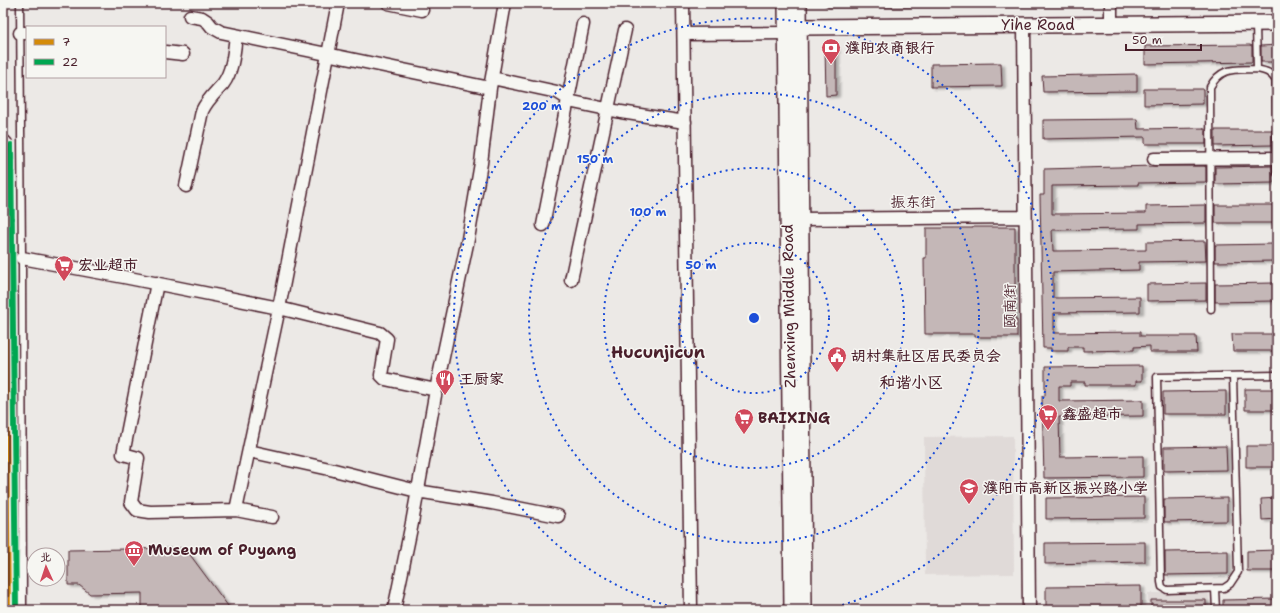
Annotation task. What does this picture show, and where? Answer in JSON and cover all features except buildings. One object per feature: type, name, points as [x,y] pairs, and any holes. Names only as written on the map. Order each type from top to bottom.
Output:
[{"type":"main road","points":[[3,145],[8,610]]},
{"type":"street","points":[[236,510],[279,308],[338,3]]},
{"type":"street","points":[[388,3],[422,10]]},
{"type":"street","points":[[394,610],[418,491],[436,390],[468,239],[481,163],[491,83],[504,3]]},
{"type":"street","points":[[683,3],[691,610]]},
{"type":"street","name":"Zhenxing Middle Road","points":[[786,3],[793,30],[801,219],[804,610]]},
{"type":"street","name":"Zhenxing Middle Road","points":[[792,610],[793,30],[799,3]]},
{"type":"street","points":[[1111,3],[1112,25]]},
{"type":"street","points":[[190,16],[202,18],[212,27],[221,32],[327,54],[491,83],[558,92],[573,102],[685,122]]},
{"type":"street","name":"Yihe Road","points":[[793,30],[1024,25],[1277,23]]},
{"type":"street","points":[[543,225],[583,24]]},
{"type":"street","name":"颐南街","points":[[1024,25],[1028,610]]},
{"type":"street","points":[[571,280],[625,30]]},
{"type":"street","points":[[684,34],[793,30]]},
{"type":"street","points":[[186,186],[202,111],[206,102],[224,83],[231,69],[236,35]]},
{"type":"street","points":[[166,52],[183,54]]},
{"type":"street","points":[[1154,159],[1277,158]]},
{"type":"street","name":"振东街","points":[[801,219],[1025,217]]},
{"type":"street","points":[[22,258],[157,283],[279,308],[380,333],[387,339],[382,375],[385,379],[436,390]]},
{"type":"street","points":[[157,283],[123,454],[138,458],[131,502],[137,510],[150,512],[236,510],[272,517]]},
{"type":"street","points":[[249,451],[418,491],[558,516]]},
{"type":"lane","points":[[20,3],[24,33],[22,258],[23,610]]},
{"type":"lane","points":[[1256,24],[1257,69]]},
{"type":"lane","points":[[1211,309],[1210,87],[1218,76],[1227,71],[1257,69],[1272,74],[1276,81],[1277,173]]},
{"type":"lane","points":[[1233,376],[1238,572],[1230,584],[1224,588],[1168,590],[1162,587],[1160,582],[1157,378],[1233,376],[1277,375]]},
{"type":"lane","points":[[1215,589],[1216,610]]},
{"type":"shaded area","points":[[821,3],[1095,3],[1092,6],[829,8]]},
{"type":"shaded area","name":"濮阳市高新区振兴路小学","points":[[1013,436],[1014,574],[925,575],[924,437]]},
{"type":"shaded area","points":[[1148,593],[1209,593],[1210,610],[1148,610]]},
{"type":"transit line","name":"7","points":[[3,145],[8,610]]},
{"type":"transit line","name":"22","points":[[11,145],[16,610]]},
{"type":"place","name":"濮阳农商银行","points":[[831,65]]},
{"type":"place","name":"宏业超市","points":[[64,282]]},
{"type":"place","name":"胡村集社区居民委员会","points":[[837,373]]},
{"type":"place","name":"王厨家","points":[[445,396]]},
{"type":"place","name":"鑫盛超市","points":[[1048,431]]},
{"type":"place","name":"BAIXING","points":[[744,435]]},
{"type":"place","name":"濮阳市高新区振兴路小学","points":[[969,505]]},
{"type":"place","name":"Museum of Puyang","points":[[134,567]]},
{"type":"district","name":"Hucunjicun","points":[[658,352]]},
{"type":"district","name":"和谐小区","points":[[911,382]]}]
